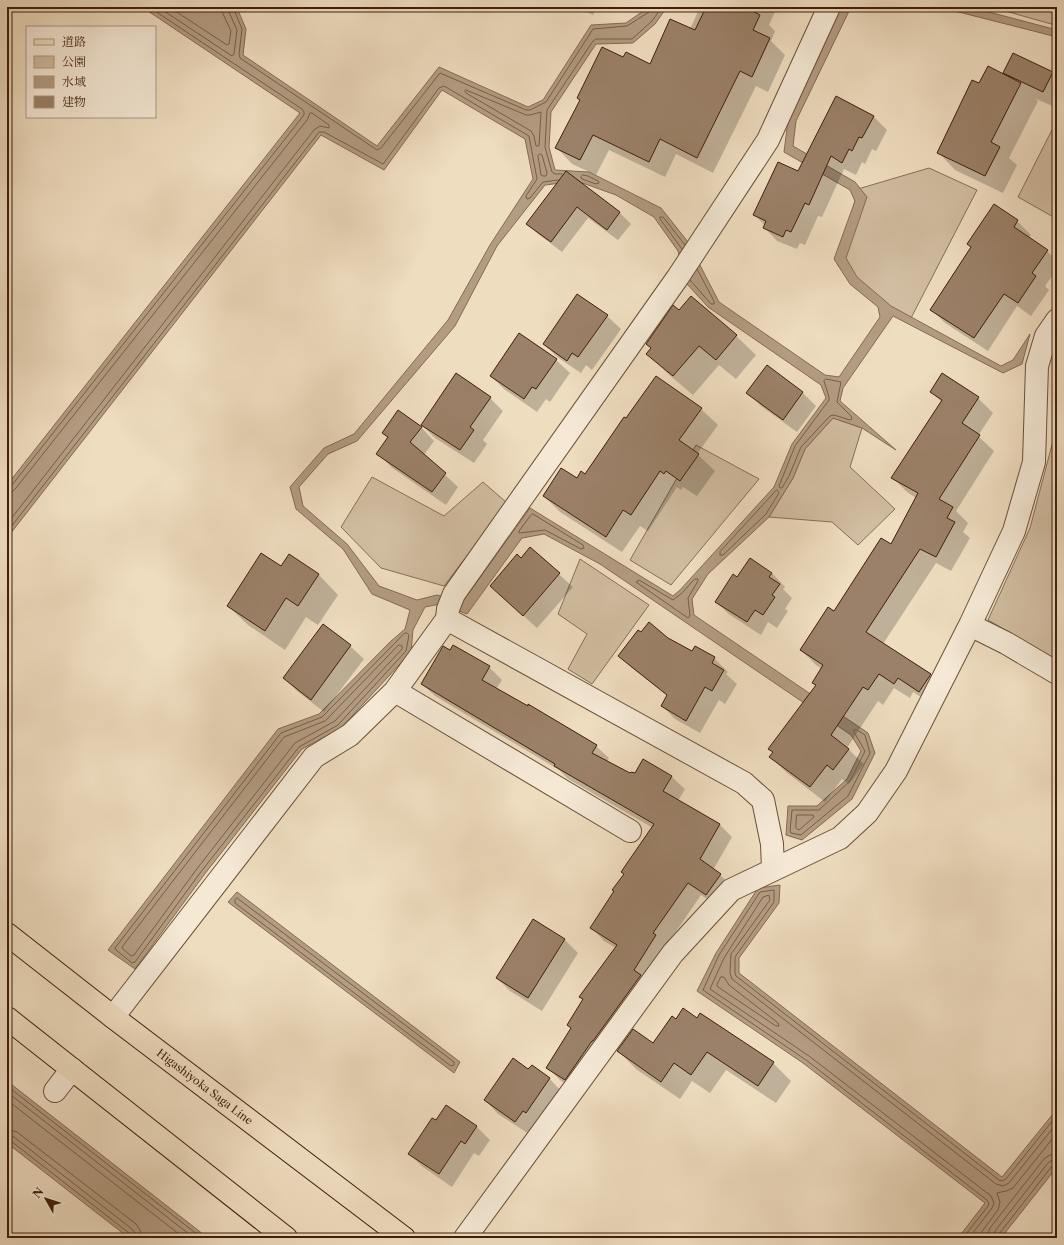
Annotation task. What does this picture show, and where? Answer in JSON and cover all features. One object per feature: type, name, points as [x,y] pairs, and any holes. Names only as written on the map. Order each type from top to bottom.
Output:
[{"type":"main road","name":"Higashiyoka Saga Line","points":[[7,934],[404,1238]]},
{"type":"main road","points":[[7,1018],[286,1238]]},
{"type":"street","points":[[113,1016],[314,757],[350,735],[395,691],[450,607],[698,248],[768,140],[829,7]]},
{"type":"street","points":[[465,1238],[673,953],[731,890],[840,838],[867,813],[896,771],[970,625],[1014,531],[1034,462],[1037,366],[1046,336],[1057,320]]},
{"type":"street","points":[[450,607],[744,783],[763,800],[772,844],[773,869]]},
{"type":"street","points":[[970,625],[1006,643],[1057,673]]},
{"type":"street","points":[[395,691],[630,831]]},
{"type":"street","points":[[55,1091],[72,1069]]},
{"type":"green space","points":[[991,7],[1057,7],[1057,24],[1055,25]]},
{"type":"green space","points":[[1057,120],[1057,219],[1018,197]]},
{"type":"green space","points":[[929,168],[977,190],[909,322],[890,309],[838,266],[858,189]]},
{"type":"green space","points":[[1057,367],[1057,660],[988,620],[1030,528],[1053,441],[1054,373]]},
{"type":"green space","points":[[833,418],[862,428],[850,467],[895,509],[858,545],[832,522],[769,517],[793,478],[805,449]]},
{"type":"green space","points":[[696,445],[759,479],[671,585],[630,560]]},
{"type":"green space","points":[[372,477],[444,516],[483,482],[507,503],[444,586],[381,568],[341,527]]},
{"type":"green space","points":[[580,559],[649,605],[592,684],[568,669],[587,634],[558,614]]},
{"type":"water","points":[[142,7],[237,8],[246,29],[243,55],[377,146],[439,67],[528,107],[543,100],[591,25],[626,23],[649,7],[667,7],[655,24],[633,43],[596,44],[551,112],[549,147],[555,170],[589,172],[661,208],[688,242],[719,302],[825,375],[839,377],[880,317],[878,307],[850,284],[834,259],[855,201],[850,190],[784,152],[788,121],[840,7],[851,7],[796,121],[793,146],[855,182],[867,197],[846,258],[857,277],[891,306],[1001,366],[1013,360],[1030,334],[1022,364],[1003,373],[893,316],[843,388],[840,401],[896,450],[862,428],[833,418],[805,449],[793,478],[769,517],[708,574],[692,599],[694,615],[868,733],[875,753],[852,799],[802,840],[786,835],[788,806],[817,806],[847,779],[861,751],[851,735],[600,564],[544,534],[522,538],[467,614],[440,604],[425,607],[413,630],[411,652],[341,728],[302,749],[204,875],[135,969],[108,950],[278,729],[319,714],[390,642],[405,629],[410,610],[372,594],[343,549],[296,509],[290,487],[324,448],[354,434],[448,320],[490,245],[533,179],[525,139],[442,90],[384,170],[321,135],[7,538],[7,485],[300,113]],"holes":[[[577,181],[616,195],[654,217],[678,251],[687,284],[708,307],[821,385],[826,398],[792,444],[774,487],[673,596],[530,508],[463,601],[437,595],[417,600],[379,586],[347,544],[303,506],[299,487],[328,454],[357,441],[455,326],[497,246],[545,185]]]},
{"type":"water","points":[[939,7],[970,7],[1057,30],[1057,37]]},
{"type":"water","points":[[780,885],[779,903],[739,958],[739,973],[1002,1177],[1057,1109],[1057,1167],[1001,1238],[958,1238],[985,1203],[803,1063],[697,991],[716,953],[758,888]]},
{"type":"water","points":[[237,892],[460,1062],[454,1073],[228,902]]},
{"type":"water","points":[[7,1081],[208,1238],[129,1238],[7,1143]]},
{"type":"building","points":[[706,7],[745,7],[760,15],[753,30],[770,38],[752,77],[740,71],[697,158],[660,139],[649,162],[593,135],[580,160],[555,148],[580,100],[577,98],[602,47],[623,57],[626,52],[650,64],[670,19],[695,30]]},
{"type":"building","points":[[1013,53],[1053,72],[1043,92],[1003,73]]},
{"type":"building","points":[[988,66],[1021,83],[991,142],[1000,147],[985,176],[937,153],[972,80],[979,83]]},
{"type":"building","points":[[836,96],[874,116],[862,138],[859,137],[852,151],[849,149],[842,163],[831,156],[809,205],[805,203],[791,232],[786,230],[783,237],[763,228],[766,221],[753,215],[778,162],[798,171]]},
{"type":"building","points":[[566,171],[620,212],[607,230],[577,207],[551,242],[526,224]]},
{"type":"building","points":[[994,204],[1018,220],[1014,227],[1048,250],[1032,273],[1036,276],[1018,303],[1004,294],[974,338],[930,310],[971,247],[967,244]]},
{"type":"building","points":[[577,294],[608,315],[578,357],[572,353],[567,361],[543,344]]},
{"type":"building","points":[[691,296],[737,335],[716,360],[699,346],[673,376],[646,354],[651,348],[646,344],[673,305],[679,310]]},
{"type":"building","points":[[519,333],[557,359],[536,389],[532,387],[524,399],[490,376]]},
{"type":"building","points":[[767,365],[803,392],[783,420],[746,393]]},
{"type":"building","points":[[456,373],[491,397],[470,427],[474,430],[460,450],[421,425]]},
{"type":"building","points":[[942,373],[979,397],[962,423],[980,435],[939,499],[953,507],[947,518],[955,522],[936,557],[920,549],[866,632],[931,674],[919,692],[898,678],[894,684],[879,674],[868,690],[863,687],[831,735],[849,749],[833,770],[827,765],[810,787],[769,757],[773,752],[768,749],[816,685],[812,683],[823,665],[800,650],[828,607],[834,611],[881,538],[891,544],[918,493],[891,478],[942,400],[930,392]]},
{"type":"building","points":[[656,376],[702,408],[679,440],[699,454],[680,481],[666,471],[664,474],[660,471],[631,515],[623,510],[606,537],[543,496],[561,468],[577,478],[581,471],[585,474],[624,417],[626,418]]},
{"type":"building","points":[[398,410],[422,427],[410,442],[446,473],[432,492],[376,454],[388,437],[382,433]]},
{"type":"building","points":[[530,547],[560,573],[523,616],[490,586],[517,554],[521,558]]},
{"type":"building","points":[[261,553],[281,566],[289,554],[319,574],[298,606],[286,598],[265,631],[227,606]]},
{"type":"building","points":[[750,558],[772,573],[769,577],[780,584],[772,595],[775,597],[763,615],[755,610],[747,622],[715,602],[733,574],[737,577]]},
{"type":"building","points":[[649,622],[668,638],[692,651],[695,646],[715,657],[712,663],[724,670],[712,691],[705,687],[686,721],[661,706],[667,695],[618,656],[638,630],[641,632]]},
{"type":"building","points":[[323,624],[351,645],[311,700],[283,678]]},
{"type":"building","points":[[453,645],[490,666],[482,680],[528,706],[528,704],[597,745],[592,753],[630,773],[635,773],[643,759],[672,776],[663,791],[720,824],[700,859],[721,874],[706,895],[688,883],[653,933],[656,935],[634,970],[641,975],[565,1080],[546,1068],[571,1028],[567,1025],[583,999],[579,997],[617,945],[590,928],[614,891],[612,890],[624,874],[621,872],[654,824],[554,766],[555,764],[421,684],[443,646],[450,650]]},
{"type":"building","points":[[533,919],[565,939],[528,998],[496,978]]},
{"type":"building","points":[[683,1008],[697,1018],[700,1013],[774,1062],[758,1086],[707,1052],[691,1075],[674,1063],[661,1082],[617,1051],[633,1029],[653,1043],[672,1016],[676,1019]]},
{"type":"building","points":[[513,1058],[528,1069],[532,1065],[550,1078],[526,1113],[523,1111],[515,1122],[484,1100]]},
{"type":"building","points":[[446,1105],[477,1126],[465,1144],[461,1141],[439,1174],[408,1154],[432,1118],[436,1120]]}]
